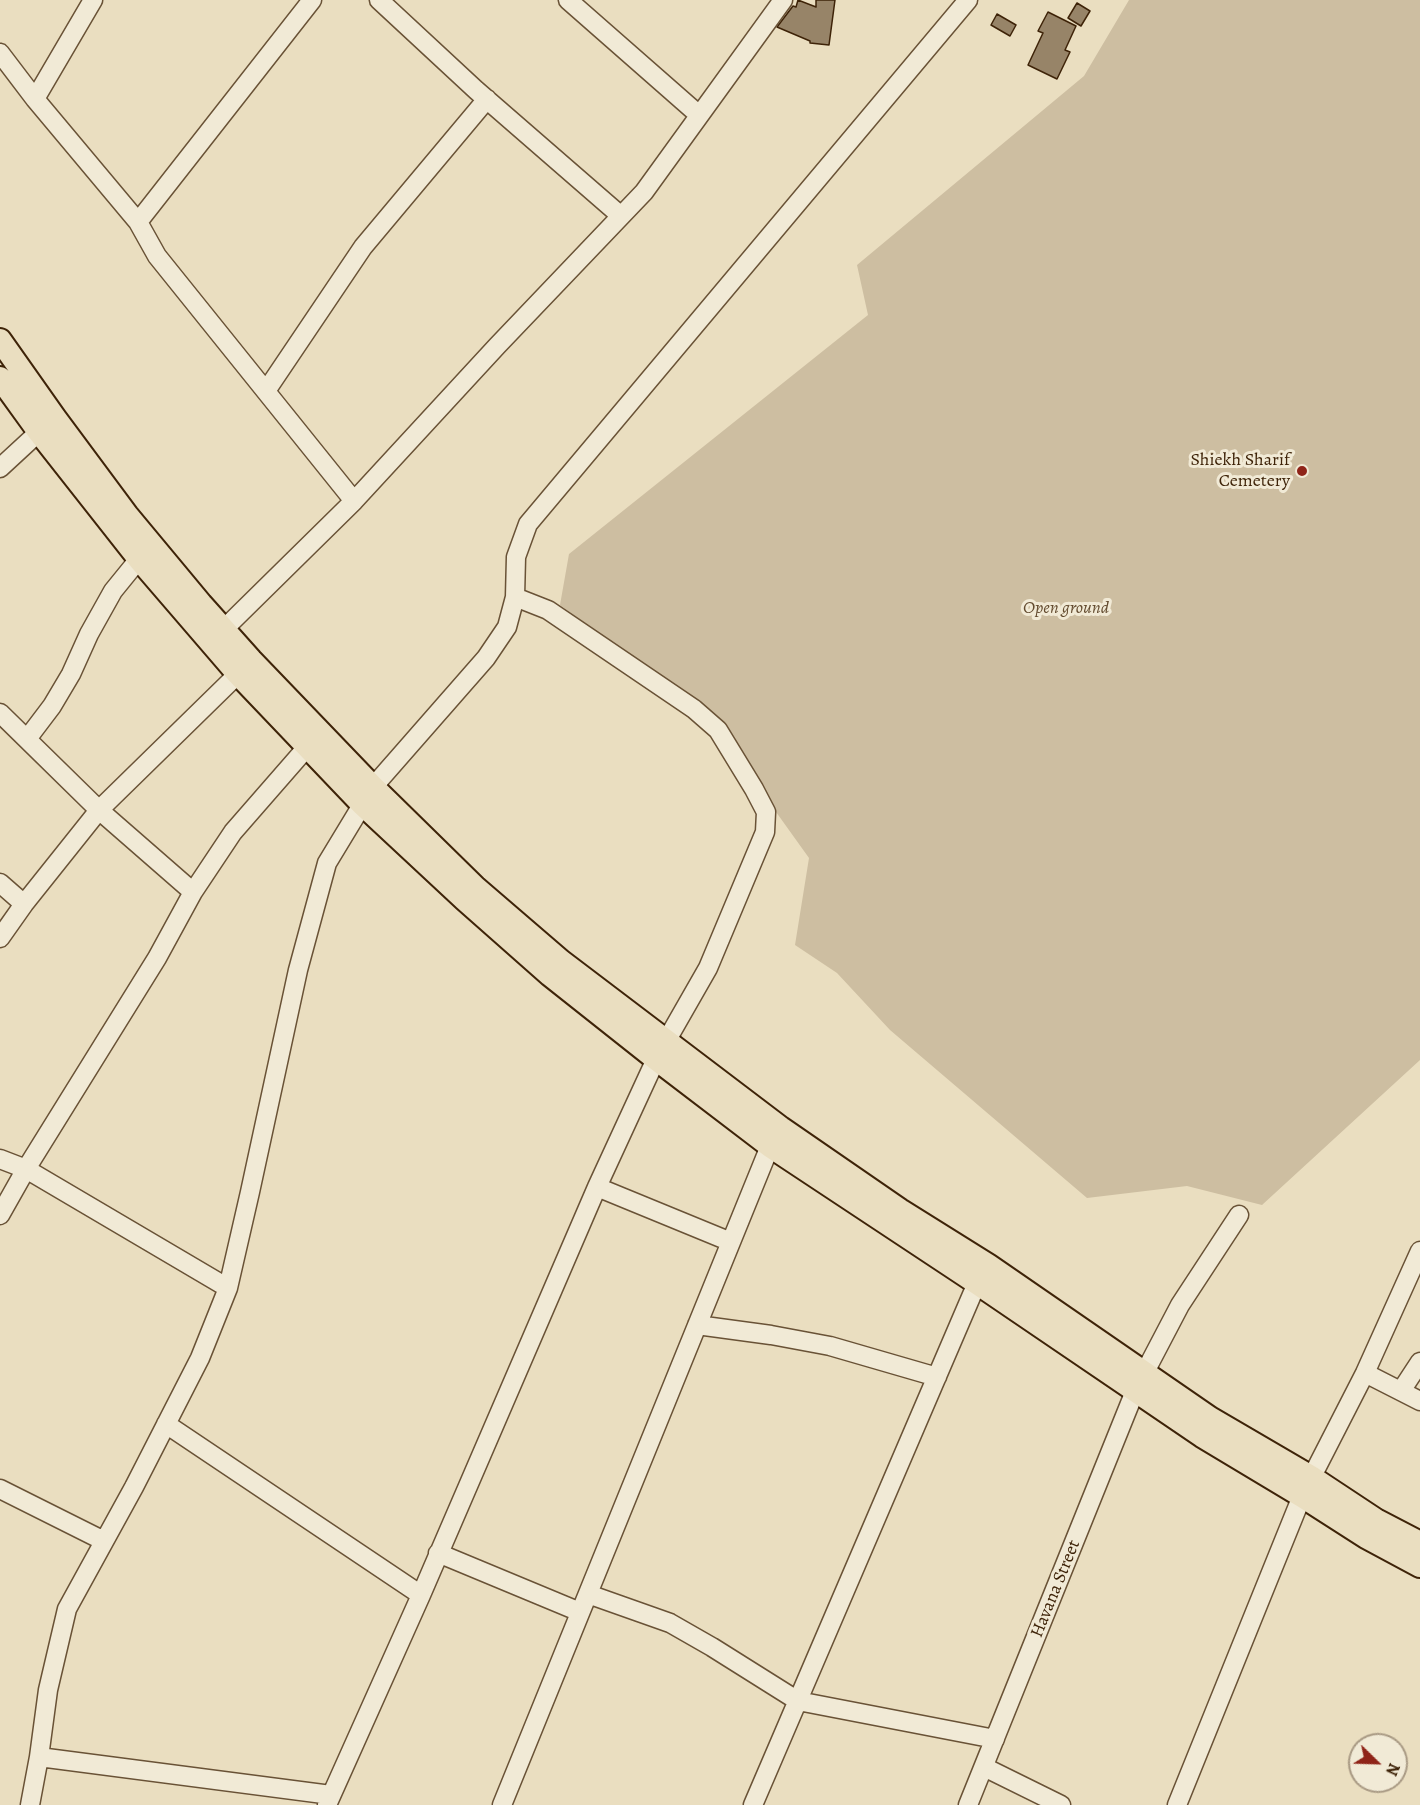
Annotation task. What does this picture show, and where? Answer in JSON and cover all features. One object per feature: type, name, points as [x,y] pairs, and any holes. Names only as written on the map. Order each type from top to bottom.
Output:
[{"type":"main road","points":[[0,340],[127,515],[313,739]]},
{"type":"main road","points":[[0,378],[39,432],[139,559],[238,674],[313,739],[368,795],[561,961],[770,1146],[977,1283],[1140,1382],[1210,1419],[1306,1487],[1366,1537],[1420,1566]]},
{"type":"main road","points":[[661,1050],[900,1210],[988,1265],[1140,1382]]},
{"type":"main road","points":[[1306,1487],[1420,1543]]},
{"type":"street","points":[[36,99],[93,0]]},
{"type":"street","points":[[138,222],[312,0]]},
{"type":"street","points":[[379,0],[397,7],[487,99],[621,216]]},
{"type":"street","points":[[568,0],[699,115]]},
{"type":"street","points":[[224,629],[354,501],[644,192],[783,0]]},
{"type":"street","points":[[30,1805],[48,1690],[67,1609],[200,1358],[228,1288],[298,970],[327,863],[368,795],[486,658],[507,627],[514,597],[516,557],[528,524],[968,0]]},
{"type":"street","points":[[0,53],[138,222],[158,256],[354,501]]},
{"type":"street","points":[[266,391],[363,248],[487,99]]},
{"type":"street","points":[[0,468],[39,432]]},
{"type":"street","points":[[27,739],[52,706],[71,674],[112,591],[139,559]]},
{"type":"street","points":[[39,1757],[329,1800],[421,1595],[597,1187],[661,1050],[713,957],[765,832],[766,812],[718,730],[694,709],[548,609],[514,597]]},
{"type":"street","points":[[0,939],[24,903],[99,810],[238,674]]},
{"type":"street","points":[[0,712],[99,810],[193,892]]},
{"type":"street","points":[[0,1215],[157,958],[193,892],[233,832],[313,739]]},
{"type":"street","points":[[0,883],[24,903]]},
{"type":"street","points":[[502,1805],[770,1146]]},
{"type":"street","points":[[0,1158],[26,1169],[228,1288]]},
{"type":"street","points":[[597,1187],[731,1242]]},
{"type":"street","name":"Havana Street","points":[[968,1805],[1140,1382],[1180,1305],[1239,1215]]},
{"type":"street","points":[[1177,1805],[1306,1487],[1365,1373],[1420,1251]]},
{"type":"street","points":[[753,1805],[977,1283]]},
{"type":"street","points":[[697,1325],[830,1346],[937,1377]]},
{"type":"street","points":[[1401,1391],[1420,1362]]},
{"type":"street","points":[[1365,1373],[1420,1401]]},
{"type":"street","points":[[166,1424],[421,1595]]},
{"type":"street","points":[[0,1489],[104,1541]]},
{"type":"street","points":[[438,1553],[580,1612]]},
{"type":"street","points":[[588,1593],[670,1623],[798,1701],[996,1739]]},
{"type":"street","points":[[984,1767],[1061,1805]]},
{"type":"green space","name":"Open ground","points":[[1129,0],[1420,0],[1420,1060],[1262,1205],[1187,1186],[1087,1198],[890,1030],[837,973],[795,945],[809,858],[703,710],[560,605],[569,554],[868,315],[857,265],[1084,76]]},
{"type":"building","points":[[798,0],[816,7],[816,0],[835,0],[829,45],[810,43],[777,27],[793,6],[796,7]]},
{"type":"building","points":[[1077,3],[1090,11],[1081,26],[1068,18]]},
{"type":"building","points":[[1048,12],[1076,26],[1065,50],[1070,52],[1057,79],[1028,65],[1043,33],[1038,31]]},
{"type":"building","points":[[997,14],[1016,25],[1010,36],[991,25]]},
{"type":"place","name":"Shiekh Sharif Cemetery","points":[[1302,471]]}]
